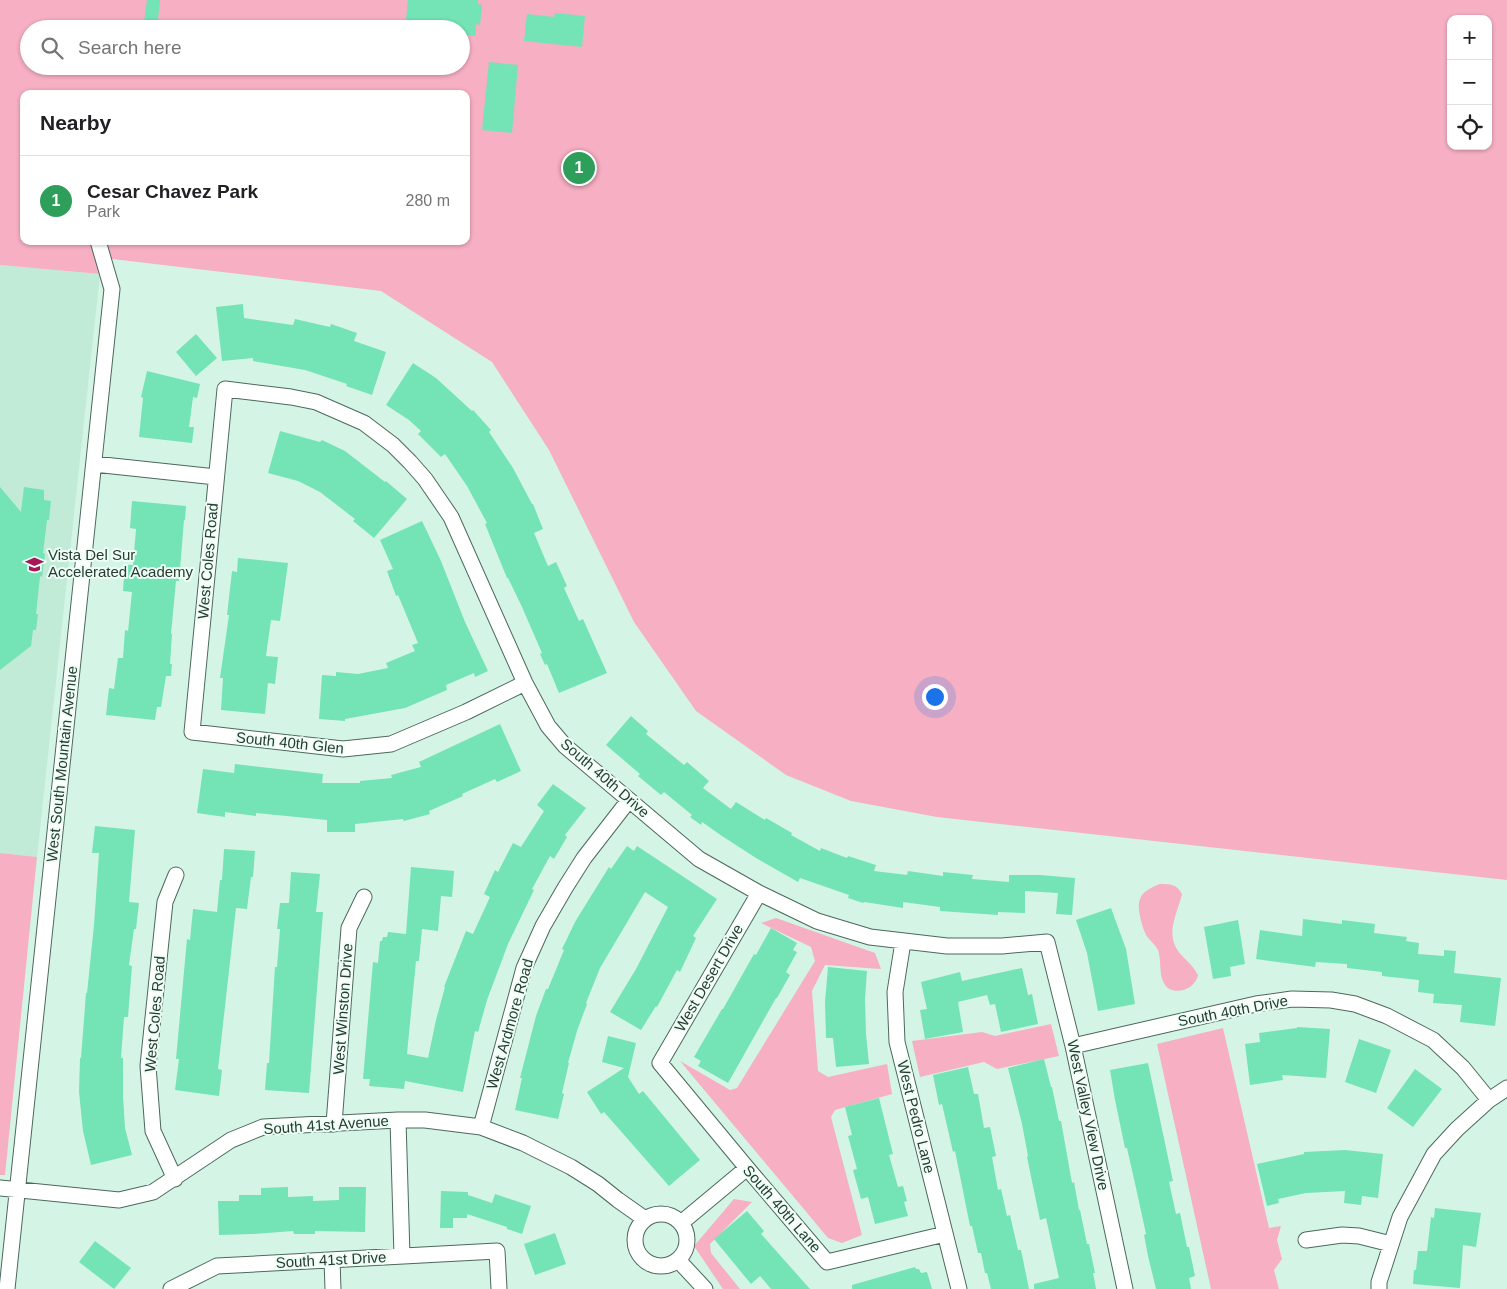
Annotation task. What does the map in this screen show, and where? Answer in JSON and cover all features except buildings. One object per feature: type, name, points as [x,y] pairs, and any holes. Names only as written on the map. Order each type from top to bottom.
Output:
[{"type":"street","name":"West South Mountain Avenue","points":[[7,1289],[112,289],[99,245]]},
{"type":"street","name":"West Coles Road","points":[[192,732],[225,390]]},
{"type":"street","name":"South 40th Drive","points":[[225,390],[291,397],[316,402],[364,423],[393,445],[425,479],[451,517],[525,684],[548,726],[565,746],[699,859],[759,893],[817,921],[870,937],[947,946],[1002,946],[1047,942]]},
{"type":"street","points":[[94,464],[216,477]]},
{"type":"street","name":"South 40th Glen","points":[[192,732],[343,750],[367,748],[391,744],[525,684]]},
{"type":"street","name":"West Ardmore Road","points":[[481,1127],[524,968],[543,926],[584,858],[629,800]]},
{"type":"street","name":"West Coles Road","points":[[174,1179],[153,1131],[148,1066],[165,902],[176,875]]},
{"type":"street","name":"West Desert Drive","points":[[660,1063],[759,893]]},
{"type":"street","name":"West Winston Drive","points":[[334,1124],[349,928],[364,897]]},
{"type":"street","name":"West Pedro Lane","points":[[903,942],[895,992],[897,1042],[959,1289]]},
{"type":"street","name":"West Valley View Drive","points":[[1047,942],[1073,1046],[1125,1289]]},
{"type":"street","name":"South 40th Drive","points":[[1073,1046],[1256,1004],[1292,999],[1331,1000],[1355,1004],[1387,1016],[1433,1040],[1463,1068],[1489,1100]]},
{"type":"street","name":"South 40th Lane","points":[[660,1063],[827,1262],[945,1234]]},
{"type":"street","points":[[1379,1289],[1379,1282],[1400,1217],[1434,1154],[1457,1129],[1489,1100],[1507,1088]]},
{"type":"street","points":[[398,1120],[402,1256]]},
{"type":"street","name":"South 41st Avenue","points":[[0,1188],[119,1200],[154,1192],[231,1140],[263,1128],[425,1120],[481,1127],[523,1143],[571,1167],[598,1184],[645,1219]]},
{"type":"street","points":[[681,1223],[747,1168]]},
{"type":"street","points":[[660,1214],[675,1218],[681,1223],[686,1230],[687,1246],[684,1254],[678,1260],[671,1265],[663,1267],[647,1263],[641,1257],[635,1242],[639,1226],[645,1219],[652,1215],[660,1214]]},
{"type":"street","points":[[1306,1240],[1342,1235],[1359,1236],[1392,1244]]},
{"type":"street","name":"South 41st Drive","points":[[171,1289],[217,1266],[497,1251],[499,1289]]},
{"type":"street","points":[[332,1260],[333,1289]]},
{"type":"street","points":[[678,1260],[705,1289]]},
{"type":"shaded area","points":[[0,0],[1507,0],[1507,880],[937,817],[851,801],[786,775],[696,711],[634,622],[549,450],[492,362],[381,291],[104,258],[100,274],[0,265]]},
{"type":"shaded area","name":"Vista Del Sur Accelerated Academy","points":[[0,265],[100,274],[37,857],[0,853]]},
{"type":"shaded area","points":[[0,853],[37,857],[5,1175],[0,1175]]},
{"type":"shaded area","points":[[1160,884],[1173,885],[1182,894],[1172,930],[1174,944],[1198,975],[1193,984],[1184,990],[1169,989],[1165,985],[1158,950],[1146,935],[1141,921],[1140,899],[1149,889]]},
{"type":"shaded area","points":[[776,918],[875,953],[881,969],[825,965],[812,991],[818,1071],[828,1077],[887,1064],[892,1094],[835,1110],[831,1117],[862,1235],[842,1243],[828,1238],[680,1061],[730,1090],[737,1088],[815,961],[811,947],[761,923]]},
{"type":"shaded area","points":[[1051,1024],[1059,1056],[997,1069],[984,1062],[920,1077],[912,1041],[982,1032],[995,1036]]},
{"type":"shaded area","points":[[1223,1028],[1269,1228],[1281,1226],[1277,1240],[1282,1259],[1274,1270],[1279,1289],[1211,1289],[1157,1044]]},
{"type":"shaded area","points":[[734,1199],[752,1202],[710,1244],[711,1253],[740,1289],[723,1289],[694,1246]]},
{"type":"place","name":"Cesar Chavez Park","points":[[579,168]]},
{"type":"place","name":"Vista Del Sur Accelerated Academy","points":[[34,564]]}]
